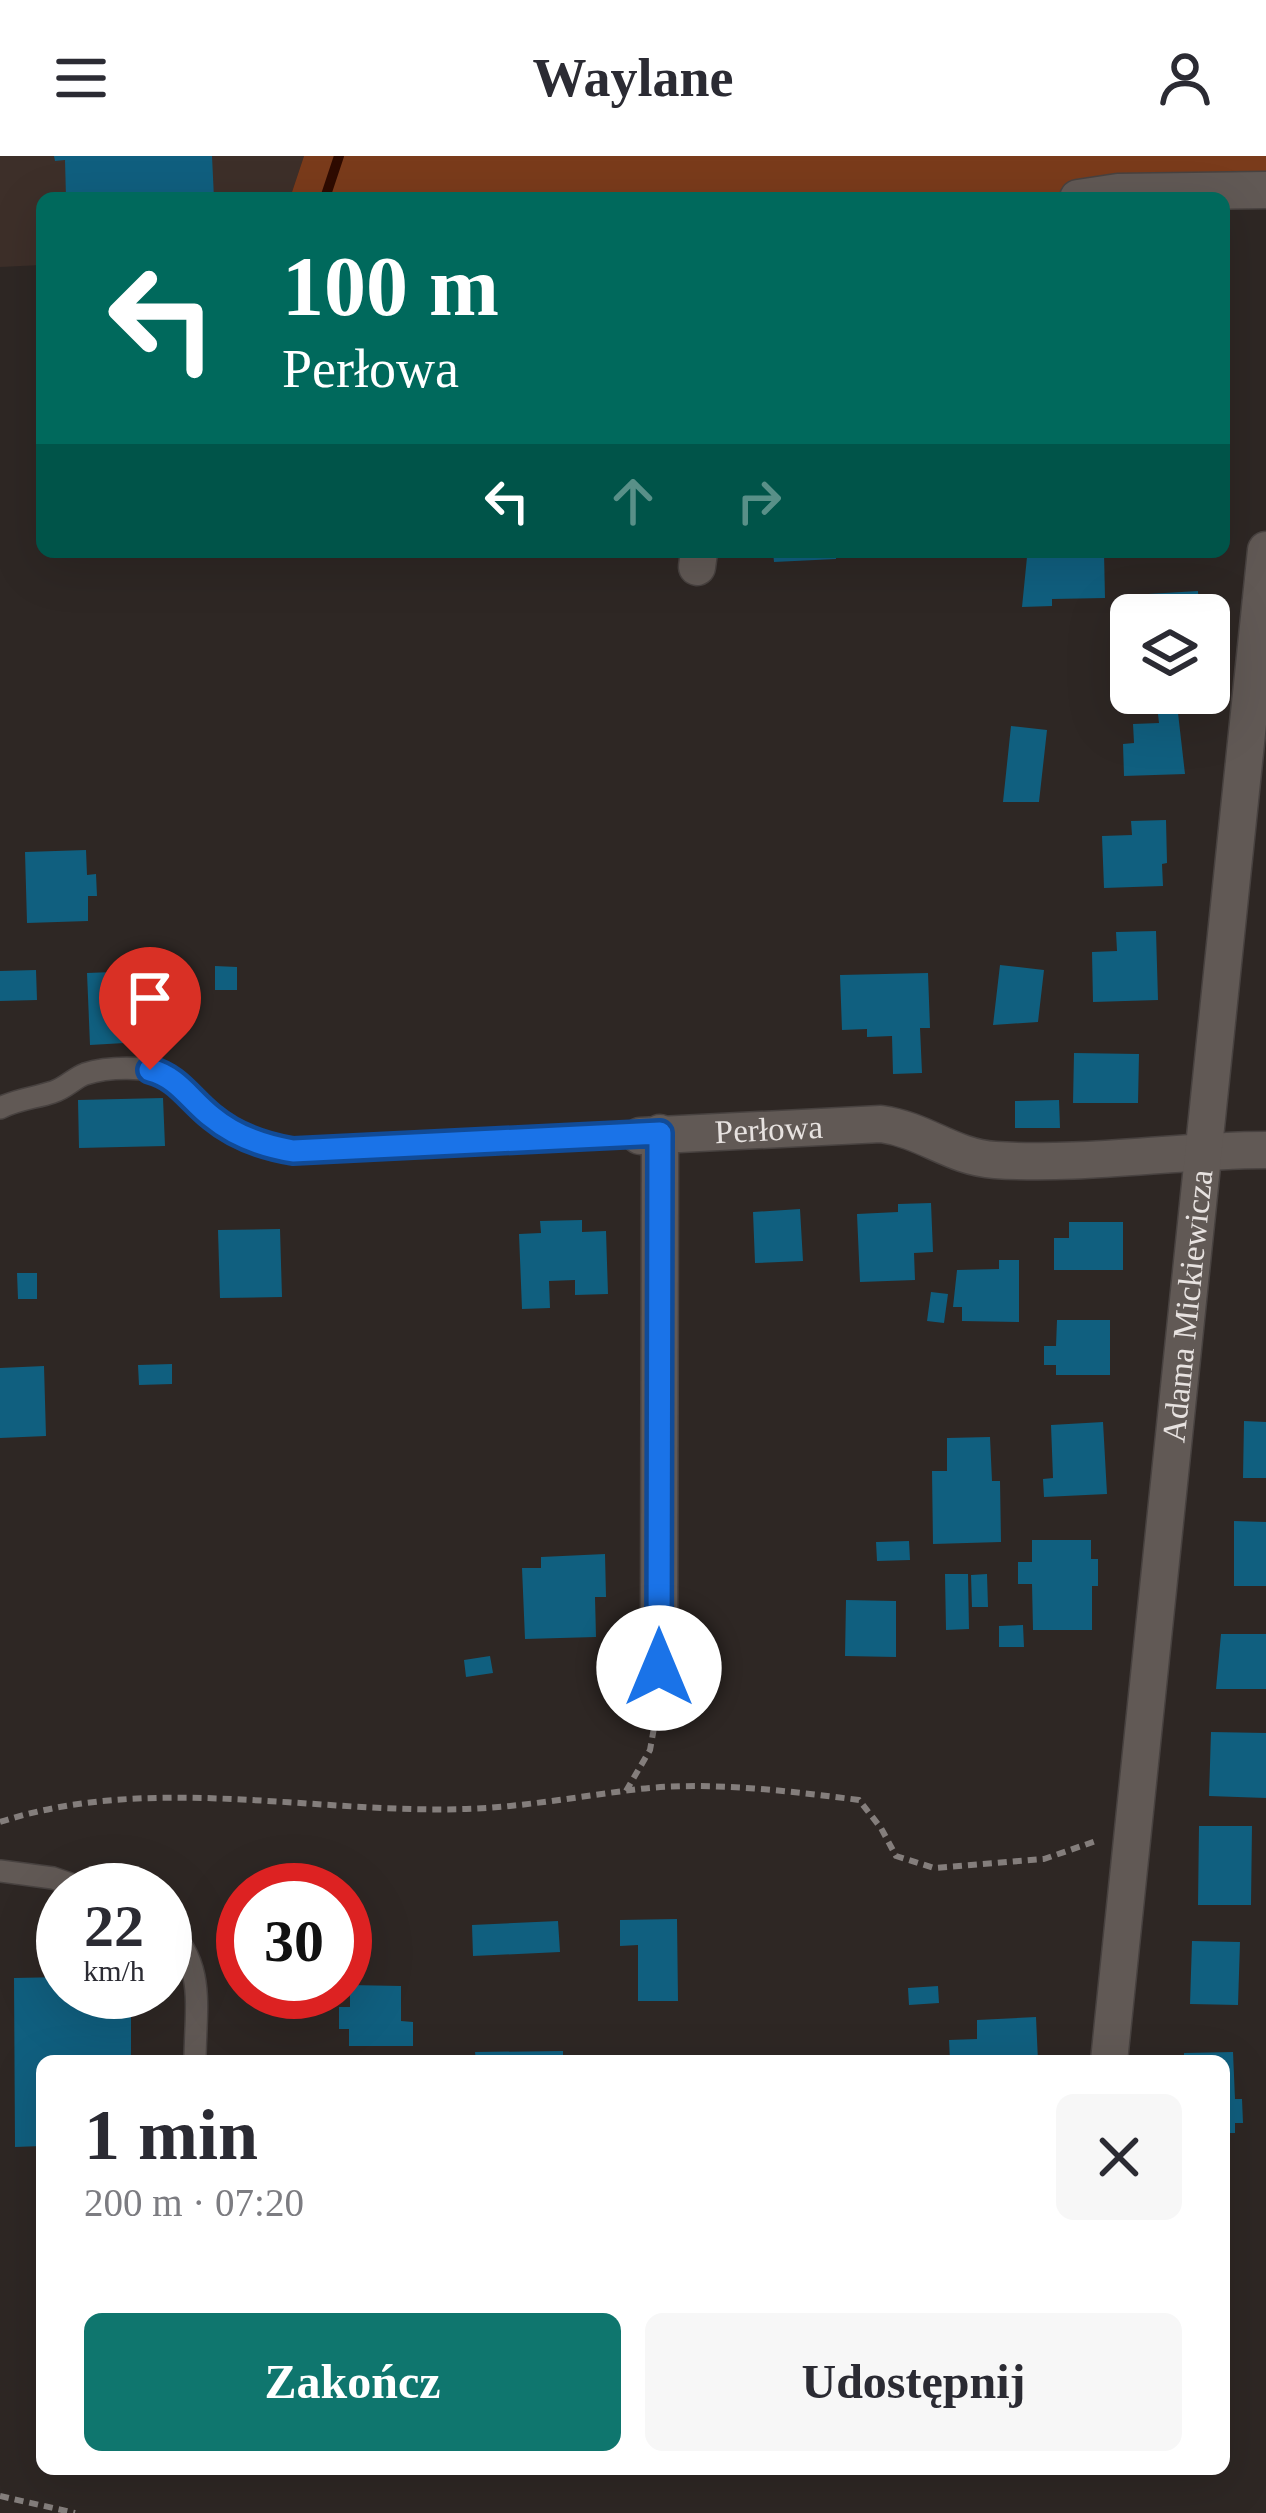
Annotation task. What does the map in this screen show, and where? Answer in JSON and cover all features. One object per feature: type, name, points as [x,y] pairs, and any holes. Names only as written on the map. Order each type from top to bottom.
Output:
[{"type":"street","points":[[1118,192],[1266,190]]},
{"type":"street","name":"Adama Mickiewicza","points":[[1110,2055],[1266,550]]},
{"type":"street","name":"Perłowa","points":[[650,1134],[881,1124],[912,1128],[957,1153],[993,1160],[1266,1150]]},
{"type":"street","points":[[650,1134],[659,1668]]},
{"type":"lane","name":"Perłowa","points":[[0,1108],[56,1091],[93,1072],[150,1070],[174,1081],[210,1116],[239,1135],[293,1151],[650,1134]]},
{"type":"lane","points":[[0,1871],[36,1876]]},
{"type":"lane","points":[[192,1961],[196,1972],[195,2055]]},
{"type":"path","points":[[626,1791],[650,1750],[659,1668]]},
{"type":"path","points":[[0,1822],[31,1812],[118,1801],[206,1798],[380,1809],[469,1809],[626,1791],[735,1790],[859,1800],[896,1856],[934,1868],[1045,1859],[1134,1828]]},
{"type":"path","points":[[0,2496],[75,2513]]},
{"type":"shaded area","points":[[0,156],[304,156],[292,192],[36,192],[36,265],[0,267]]},
{"type":"shaded area","points":[[304,156],[1266,156],[1266,179],[1095,183],[1062,192],[292,192]]},
{"type":"building","points":[[54,156],[212,156],[214,192],[66,192],[65,160],[55,161]]},
{"type":"building","points":[[774,558],[836,558],[836,559],[774,562]]},
{"type":"building","points":[[1027,558],[1104,558],[1105,598],[1052,599],[1052,606],[1022,607]]},
{"type":"building","points":[[1158,714],[1178,714],[1185,774],[1124,776],[1123,744],[1134,743],[1133,724],[1159,723]]},
{"type":"building","points":[[1011,726],[1047,730],[1039,802],[1003,802]]},
{"type":"building","points":[[1166,820],[1163,886],[1104,888],[1102,836],[1132,835],[1131,821]]},
{"type":"building","points":[[86,850],[87,875],[96,874],[97,896],[88,896],[88,921],[27,923],[25,852]]},
{"type":"building","points":[[1156,931],[1158,1000],[1093,1002],[1092,952],[1117,951],[1116,932]]},
{"type":"building","points":[[1000,965],[1044,970],[1038,1022],[993,1025]]},
{"type":"building","points":[[215,966],[237,967],[237,990],[215,990]]},
{"type":"building","points":[[36,970],[37,1000],[0,1001],[0,971]]},
{"type":"building","points":[[139,971],[140,985],[160,984],[162,1026],[142,1027],[142,1042],[90,1045],[87,973]]},
{"type":"building","points":[[928,973],[930,1028],[920,1028],[922,1073],[893,1074],[892,1036],[867,1037],[867,1029],[842,1030],[840,975]]},
{"type":"building","points":[[1074,1053],[1139,1054],[1138,1103],[1073,1103]]},
{"type":"building","points":[[163,1098],[165,1146],[79,1148],[78,1100]]},
{"type":"building","points":[[1059,1100],[1060,1128],[1015,1128],[1015,1101]]},
{"type":"building","points":[[931,1203],[933,1252],[914,1253],[915,1280],[860,1282],[857,1214],[898,1212],[898,1204]]},
{"type":"building","points":[[800,1209],[803,1261],[755,1263],[753,1212]]},
{"type":"building","points":[[582,1220],[582,1232],[606,1231],[608,1294],[575,1295],[575,1280],[549,1281],[550,1308],[522,1309],[519,1234],[541,1233],[540,1221]]},
{"type":"building","points":[[1069,1222],[1123,1222],[1123,1270],[1054,1270],[1054,1238],[1069,1238]]},
{"type":"building","points":[[280,1229],[282,1297],[220,1298],[218,1230]]},
{"type":"building","points":[[999,1260],[1019,1260],[1019,1322],[962,1321],[962,1307],[953,1307],[957,1270],[999,1269]]},
{"type":"building","points":[[17,1273],[37,1273],[37,1299],[18,1299]]},
{"type":"building","points":[[931,1292],[948,1294],[944,1323],[927,1321]]},
{"type":"building","points":[[1057,1320],[1110,1320],[1110,1375],[1056,1375],[1056,1365],[1044,1365],[1044,1346],[1056,1346]]},
{"type":"building","points":[[172,1364],[172,1384],[139,1385],[138,1365]]},
{"type":"building","points":[[44,1366],[46,1436],[0,1438],[0,1368]]},
{"type":"building","points":[[1244,1421],[1266,1422],[1266,1478],[1243,1478]]},
{"type":"building","points":[[1103,1422],[1107,1494],[1044,1497],[1043,1479],[1053,1478],[1051,1425]]},
{"type":"building","points":[[990,1437],[992,1481],[1000,1481],[1001,1542],[933,1544],[932,1471],[947,1471],[947,1438]]},
{"type":"building","points":[[1234,1521],[1266,1522],[1266,1586],[1234,1586]]},
{"type":"building","points":[[1032,1540],[1091,1540],[1091,1559],[1098,1559],[1098,1586],[1092,1586],[1092,1630],[1033,1630],[1032,1584],[1018,1584],[1018,1562],[1032,1562]]},
{"type":"building","points":[[909,1541],[910,1560],[877,1561],[876,1542]]},
{"type":"building","points":[[605,1554],[606,1597],[595,1597],[596,1637],[525,1639],[522,1568],[541,1568],[541,1557]]},
{"type":"building","points":[[945,1574],[968,1574],[969,1629],[946,1630]]},
{"type":"building","points":[[987,1574],[988,1607],[972,1607],[971,1575]]},
{"type":"building","points":[[846,1600],[896,1601],[896,1657],[845,1656]]},
{"type":"building","points":[[1023,1625],[1024,1647],[999,1647],[999,1626]]},
{"type":"building","points":[[1221,1634],[1266,1634],[1266,1689],[1216,1689]]},
{"type":"building","points":[[490,1656],[493,1673],[466,1677],[464,1660]]},
{"type":"building","points":[[1211,1732],[1266,1733],[1266,1798],[1209,1796]]},
{"type":"building","points":[[1199,1826],[1252,1826],[1251,1905],[1198,1905]]},
{"type":"building","points":[[677,1919],[678,2001],[638,2001],[638,1945],[620,1946],[620,1920]]},
{"type":"building","points":[[558,1921],[560,1952],[473,1956],[472,1925]]},
{"type":"building","points":[[1192,1941],[1240,1942],[1238,2005],[1190,2004]]},
{"type":"building","points":[[14,1978],[36,1978],[36,2019],[131,2019],[131,2055],[36,2055],[36,2146],[15,2147]]},
{"type":"building","points":[[372,1985],[401,1986],[401,2021],[413,2022],[413,2046],[349,2046],[349,2029],[339,2029],[339,2019],[372,2019]]},
{"type":"building","points":[[938,1986],[939,2003],[909,2005],[908,1988]]},
{"type":"building","points":[[1036,2017],[1038,2055],[950,2055],[949,2040],[977,2039],[977,2020]]},
{"type":"building","points":[[563,2051],[563,2055],[475,2055]]},
{"type":"building","points":[[1233,2052],[1235,2099],[1242,2099],[1243,2123],[1235,2123],[1235,2133],[1230,2133],[1230,2055],[1184,2053]]},
{"type":"waterway","points":[[327,192],[339,156]]},
{"type":"route","points":[[150,1070],[174,1081],[210,1116],[239,1135],[293,1151],[660,1133],[659,1668]]}]
